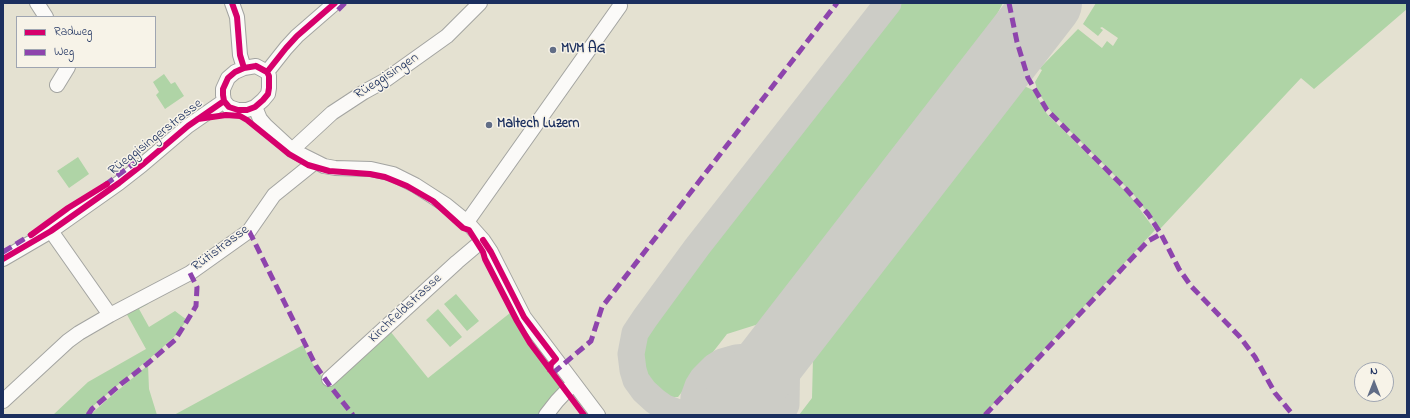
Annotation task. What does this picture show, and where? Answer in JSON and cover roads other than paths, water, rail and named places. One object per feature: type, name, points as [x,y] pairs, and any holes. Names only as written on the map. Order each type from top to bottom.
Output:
[{"type":"street","points":[[37,3],[45,16]]},
{"type":"street","points":[[232,3],[237,17],[240,55],[244,68]]},
{"type":"street","points":[[267,72],[297,36],[335,3]]},
{"type":"street","name":"Rüeggisingen","points":[[292,150],[332,113],[364,92],[384,82],[446,36],[480,3]]},
{"type":"street","points":[[467,222],[620,6]]},
{"type":"street","points":[[256,66],[267,72],[270,81],[268,94],[255,107],[247,110],[238,110],[229,107],[224,102],[223,89],[228,78],[235,72],[244,68],[256,66]]},
{"type":"street","points":[[57,85],[67,68]]},
{"type":"street","name":"Rüeggisingerstrasse","points":[[3,259],[51,231],[119,183],[188,126],[224,102]]},
{"type":"street","points":[[255,107],[260,119],[266,126],[292,150],[315,162],[335,168],[370,169],[393,174],[415,184],[446,205],[467,222],[483,240],[491,252],[524,317],[573,384],[598,415]]},
{"type":"street","name":"Rütistrasse","points":[[3,401],[68,341],[79,333],[190,273],[249,231],[274,195],[315,162]]},
{"type":"street","points":[[51,231],[110,315]]},
{"type":"street","name":"Kirchfeldstrasse","points":[[329,379],[483,240]]},
{"type":"street","points":[[546,415],[573,384]]},
{"type":"place","name":"MVM AG","points":[[553,50]]},
{"type":"place","name":"Maltech Luzern","points":[[489,125]]}]
